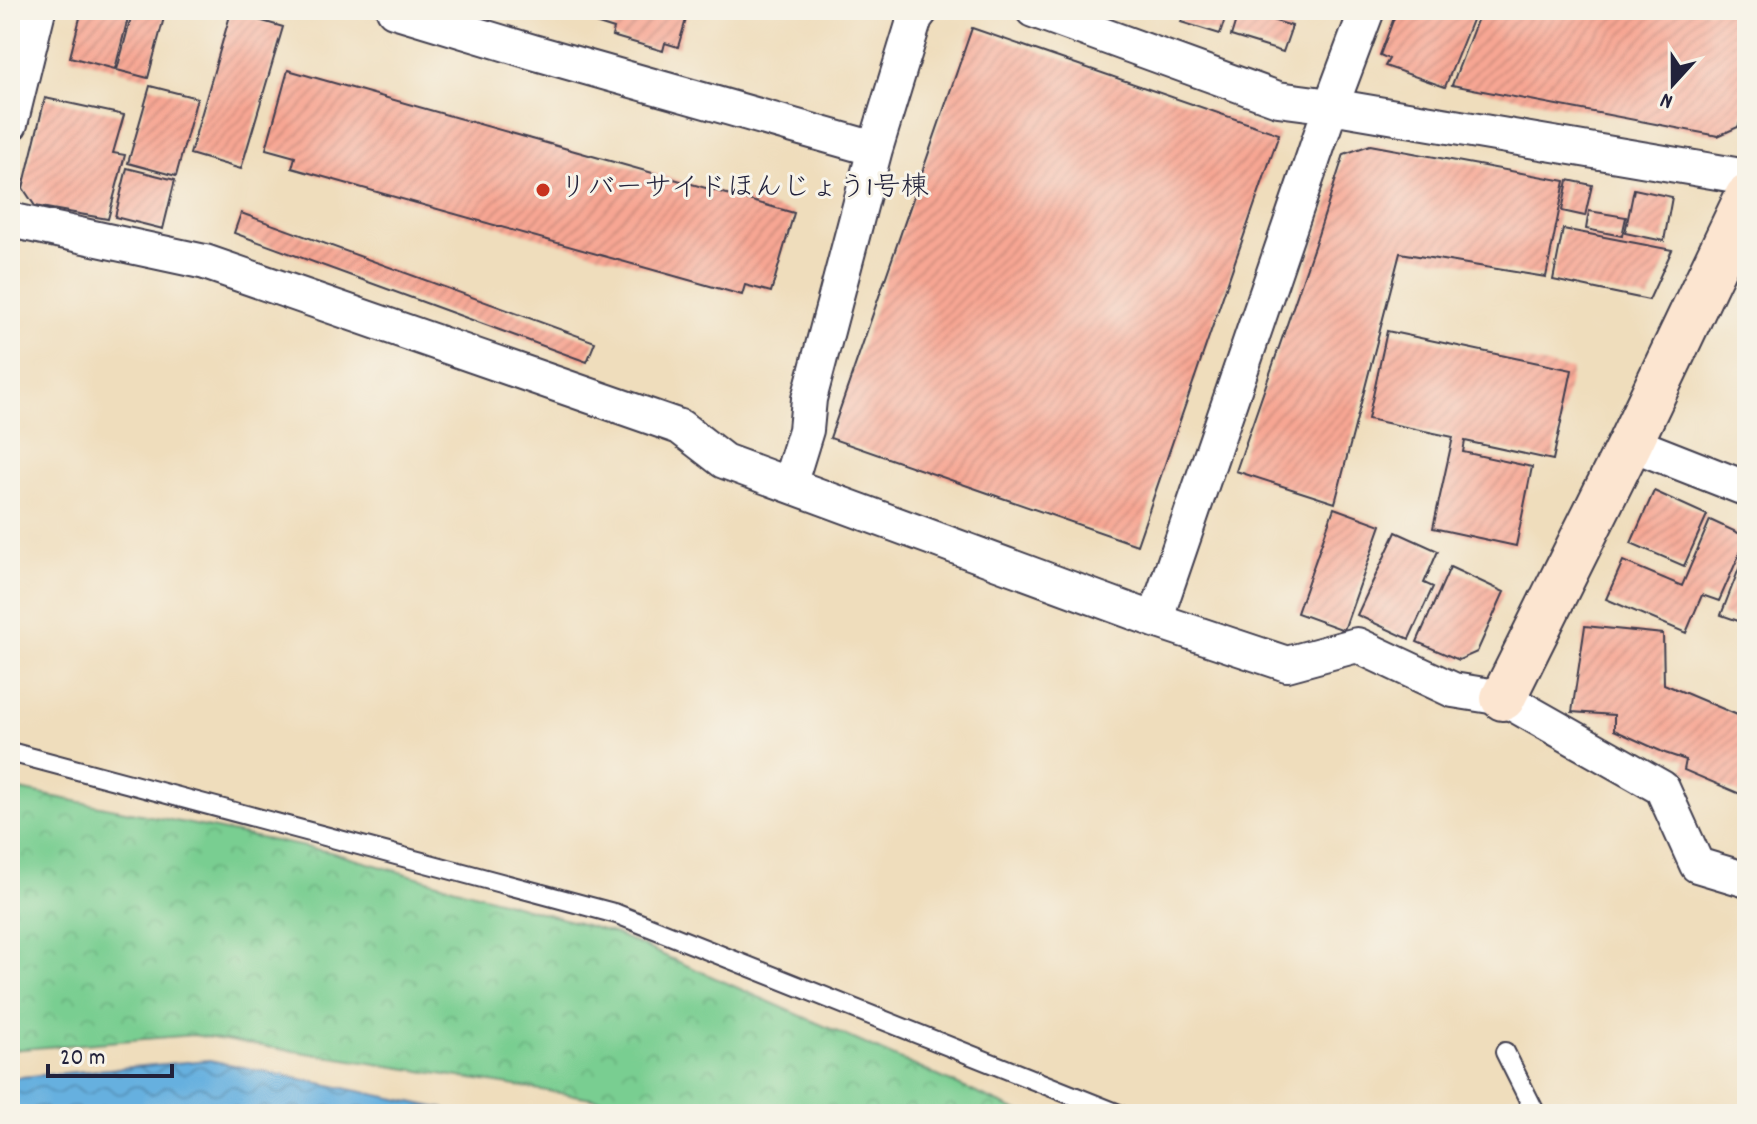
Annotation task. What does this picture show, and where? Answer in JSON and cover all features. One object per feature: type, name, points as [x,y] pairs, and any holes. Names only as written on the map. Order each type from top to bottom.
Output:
[{"type":"street","points":[[10,124],[38,10]]},
{"type":"street","points":[[394,10],[875,149]]},
{"type":"street","points":[[1033,10],[1278,99],[1747,177]]},
{"type":"street","points":[[1155,620],[1331,106],[1367,10]]},
{"type":"street","points":[[789,485],[806,430],[809,399],[875,149],[918,14]]},
{"type":"street","points":[[1503,698],[1630,443],[1747,197]]},
{"type":"street","points":[[10,220],[205,262],[680,427],[724,461],[1155,620],[1287,664],[1357,645],[1453,690],[1503,698],[1662,788],[1697,865],[1747,880]]},
{"type":"street","points":[[1630,443],[1747,489]]},
{"type":"lane","points":[[10,752],[617,914],[1119,1114]]},
{"type":"lane","points":[[1505,1052],[1536,1114]]},
{"type":"green space","points":[[10,788],[330,852],[613,933],[1024,1114],[680,1114],[193,1035],[10,1050]]},
{"type":"water","points":[[209,1060],[469,1114],[10,1114],[10,1078]]},
{"type":"building","points":[[82,10],[130,10],[115,69],[70,57]]},
{"type":"building","points":[[133,10],[166,10],[148,78],[117,70]]},
{"type":"building","points":[[589,10],[674,10],[687,16],[678,47],[665,43],[663,51],[612,36],[614,29],[586,20]]},
{"type":"building","points":[[1185,10],[1207,10],[1226,16],[1220,34],[1181,22]]},
{"type":"building","points":[[1239,10],[1292,26],[1283,52],[1231,36]]},
{"type":"building","points":[[1397,10],[1476,10],[1445,87],[1385,66],[1389,59],[1380,55]]},
{"type":"building","points":[[1481,10],[1747,10],[1747,106],[1738,127],[1718,136],[1452,85]]},
{"type":"building","points":[[231,12],[283,27],[241,169],[190,154]]},
{"type":"building","points":[[972,28],[1279,134],[1137,545],[830,438]]},
{"type":"building","name":"リバーサイドほんじょう1号棟","points":[[288,70],[794,213],[771,292],[745,285],[742,295],[292,168],[295,157],[266,149]]},
{"type":"building","points":[[150,86],[197,98],[176,176],[128,163]]},
{"type":"building","points":[[45,98],[124,115],[113,153],[125,155],[108,219],[35,206],[23,188]]},
{"type":"building","points":[[1370,145],[1565,181],[1546,277],[1400,253],[1335,503],[1236,471],[1344,154]]},
{"type":"building","points":[[127,168],[175,180],[163,229],[115,217]]},
{"type":"building","points":[[1568,180],[1592,185],[1585,216],[1562,211]]},
{"type":"building","points":[[1634,189],[1672,197],[1664,241],[1625,233]]},
{"type":"building","points":[[1589,211],[1626,217],[1622,236],[1586,229]]},
{"type":"building","points":[[241,213],[595,342],[587,362],[234,233]]},
{"type":"building","points":[[1563,229],[1672,250],[1649,300],[1553,280]]},
{"type":"building","points":[[1387,331],[1572,370],[1553,460],[1465,441],[1463,452],[1532,467],[1516,546],[1433,528],[1453,437],[1368,419]]},
{"type":"building","points":[[1654,491],[1707,515],[1684,566],[1631,543]]},
{"type":"building","points":[[1334,508],[1381,525],[1344,630],[1297,613]]},
{"type":"building","points":[[1710,520],[1747,537],[1719,601],[1702,595],[1686,633],[1606,599],[1623,561],[1682,586]]},
{"type":"building","points":[[1396,532],[1438,551],[1424,583],[1433,587],[1409,639],[1357,615]]},
{"type":"building","points":[[1747,548],[1747,624],[1721,615]]},
{"type":"building","points":[[1450,567],[1504,592],[1477,652],[1459,660],[1417,642]]},
{"type":"building","points":[[1585,626],[1663,634],[1664,684],[1747,719],[1747,775],[1740,794],[1684,770],[1686,760],[1614,730],[1614,715],[1572,712]]},
{"type":"place","name":"リバーサイドほんじょう1号棟","points":[[543,190]]}]
